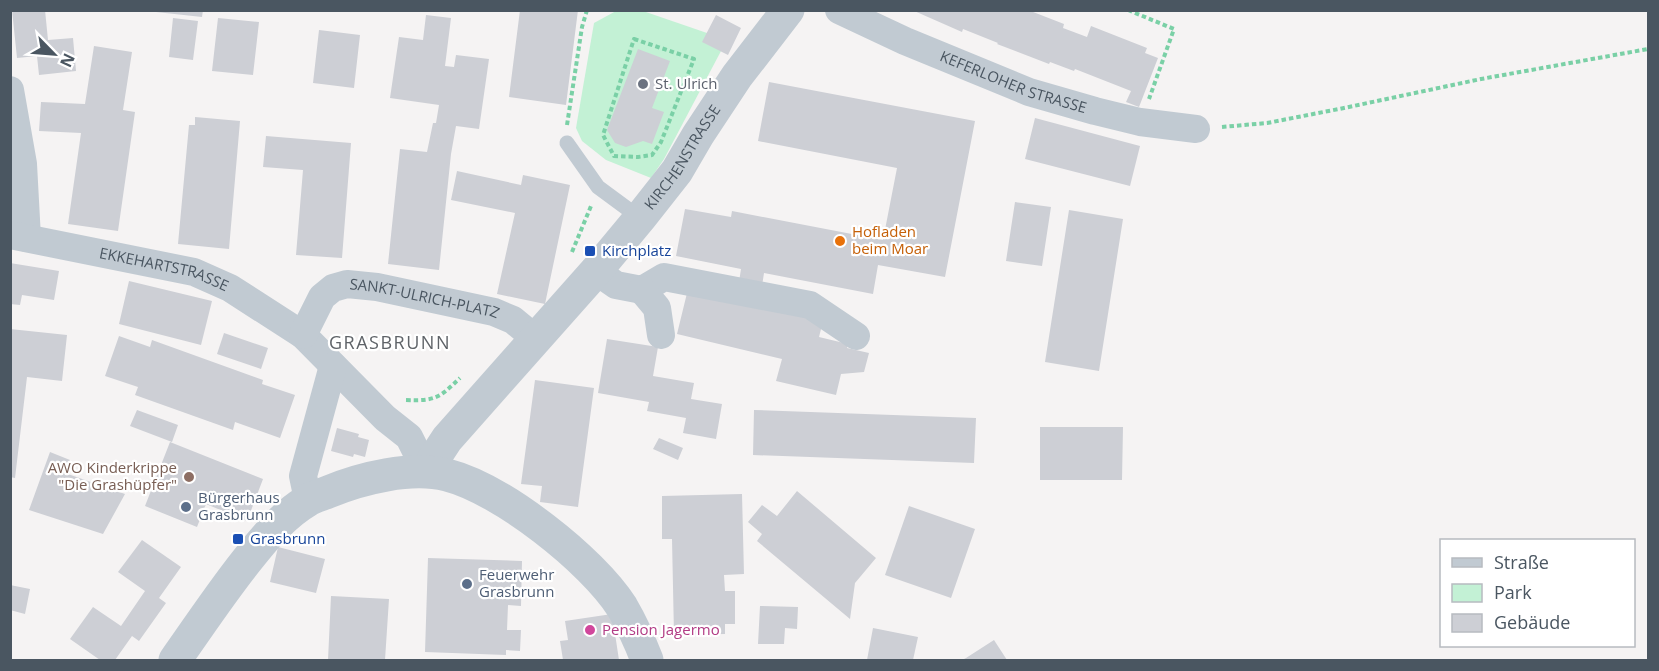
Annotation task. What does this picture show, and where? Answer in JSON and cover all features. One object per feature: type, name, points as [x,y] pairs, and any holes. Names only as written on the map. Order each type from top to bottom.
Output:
[{"type":"street","name":"KIRCHENSTRASSE","points":[[536,339],[557,315],[583,264],[640,218],[677,171],[737,76],[788,10]]},
{"type":"street","name":"KEFERLOHER STRASSE","points":[[838,10],[905,41],[1029,92],[1140,122],[1196,129]]},
{"type":"street","points":[[10,90],[23,164],[19,236]]},
{"type":"street","name":"EKKEHARTSTRASSE","points":[[19,236],[194,272],[230,288],[303,335]]},
{"type":"street","points":[[583,264],[616,285],[642,291],[657,308],[661,335]]},
{"type":"street","points":[[642,291],[664,277],[810,305],[856,336]]},
{"type":"street","name":"SANKT-ULRICH-PLATZ","points":[[303,335],[322,297],[333,288],[347,284],[378,287],[494,312],[513,320],[536,339]]},
{"type":"street","points":[[303,335],[385,418],[409,437],[426,471]]},
{"type":"street","points":[[426,471],[447,439],[536,339]]},
{"type":"street","points":[[308,500],[303,476],[333,366]]},
{"type":"street","points":[[175,660],[231,581],[282,519],[308,500],[345,485],[426,471],[448,475],[474,484],[529,516],[590,569],[621,606],[647,660]]},
{"type":"lane","points":[[567,137],[598,187],[640,218]]},
{"type":"path","points":[[567,137],[582,27],[587,10]]},
{"type":"path","points":[[1128,10],[1174,29],[1146,107]]},
{"type":"path","points":[[634,39],[694,59],[661,142],[652,155],[614,156],[603,135],[634,39]]},
{"type":"path","points":[[1196,129],[1267,123],[1481,79],[1648,49]]},
{"type":"path","points":[[611,162],[614,156]]},
{"type":"path","points":[[583,264],[598,187]]},
{"type":"path","points":[[385,418],[399,400],[426,401],[443,394],[466,371]]},
{"type":"green space","points":[[616,11],[643,11],[707,33],[721,51],[664,159],[651,178],[606,160],[582,141],[576,128],[594,23]]},
{"type":"building","points":[[12,10],[45,10],[48,40],[73,38],[76,71],[39,75],[37,56],[17,58]]},
{"type":"building","points":[[156,10],[203,10],[202,17],[156,12]]},
{"type":"building","points":[[520,10],[578,10],[566,105],[509,97]]},
{"type":"building","points":[[912,10],[1028,10],[1064,24],[1063,28],[1087,37],[1091,26],[1147,48],[1145,53],[1158,58],[1139,107],[1126,102],[1131,91],[1075,69],[1074,71],[1050,62],[1049,64],[963,29],[962,32]]},
{"type":"building","points":[[426,15],[451,18],[445,66],[454,67],[456,55],[489,59],[479,129],[456,126],[439,270],[388,264],[400,149],[427,152],[439,105],[390,98],[399,37],[423,40]]},
{"type":"building","points":[[716,15],[741,28],[728,55],[702,42]]},
{"type":"building","points":[[173,18],[198,21],[193,60],[169,57]]},
{"type":"building","points":[[218,18],[259,22],[253,75],[212,71]]},
{"type":"building","points":[[319,30],[360,35],[354,88],[313,83]]},
{"type":"building","points":[[94,46],[132,52],[123,110],[135,112],[118,231],[68,224],[81,133],[39,131],[41,102],[85,104]]},
{"type":"building","name":"St. Ulrich","points":[[638,49],[670,61],[652,108],[664,112],[652,144],[643,141],[626,147],[615,143],[607,130]]},
{"type":"building","points":[[769,82],[975,121],[945,277],[878,265],[873,294],[764,273],[762,286],[739,282],[741,269],[676,256],[685,209],[731,217],[732,211],[883,240],[897,168],[758,141]]},
{"type":"building","points":[[195,117],[240,121],[229,249],[178,244],[189,125],[195,125]]},
{"type":"building","points":[[1035,118],[1140,146],[1130,186],[1025,159]]},
{"type":"building","points":[[266,136],[351,143],[342,258],[296,255],[303,170],[263,167]]},
{"type":"building","points":[[457,171],[521,185],[523,175],[570,185],[545,304],[497,294],[515,213],[451,200]]},
{"type":"building","points":[[1015,202],[1051,207],[1042,266],[1006,261]]},
{"type":"building","points":[[1069,210],[1123,219],[1099,371],[1045,362]]},
{"type":"building","points":[[10,263],[59,271],[54,300],[22,295],[20,305],[10,304]]},
{"type":"building","points":[[129,281],[212,301],[201,345],[119,324]]},
{"type":"building","points":[[688,289],[823,321],[819,337],[848,344],[847,348],[869,353],[864,372],[841,374],[836,395],[776,381],[782,359],[677,334]]},
{"type":"building","points":[[10,329],[67,335],[62,381],[27,377],[15,478],[10,477]]},
{"type":"building","points":[[224,333],[268,348],[261,369],[217,354]]},
{"type":"building","points":[[119,336],[150,347],[152,340],[263,380],[262,384],[295,395],[280,438],[235,422],[233,430],[135,395],[138,387],[105,376]]},
{"type":"building","points":[[607,339],[658,347],[653,376],[694,383],[691,399],[722,404],[716,439],[683,433],[686,418],[647,411],[649,402],[598,393]]},
{"type":"building","points":[[535,380],[594,388],[578,507],[540,502],[542,486],[521,484]]},
{"type":"building","points":[[137,410],[178,425],[172,442],[130,426]]},
{"type":"building","points":[[754,410],[976,418],[974,463],[753,455]]},
{"type":"building","points":[[1040,427],[1123,427],[1122,480],[1040,480]]},
{"type":"building","points":[[337,428],[359,434],[358,437],[369,440],[365,457],[354,454],[353,457],[331,451]]},
{"type":"building","points":[[659,438],[683,448],[678,460],[653,449]]},
{"type":"building","points":[[170,442],[263,479],[247,521],[206,504],[197,527],[145,506]]},
{"type":"building","points":[[50,452],[70,460],[65,473],[125,494],[103,534],[29,510]]},
{"type":"building","points":[[797,491],[876,558],[855,583],[850,619],[757,541],[762,534],[748,522],[762,505],[777,516]]},
{"type":"building","points":[[742,494],[744,574],[724,575],[725,591],[735,591],[735,624],[725,624],[725,634],[674,635],[672,539],[662,539],[662,496]]},
{"type":"building","points":[[909,506],[975,529],[951,598],[885,575]]},
{"type":"building","points":[[142,540],[181,567],[159,598],[166,603],[139,641],[132,636],[115,660],[100,660],[70,639],[93,607],[121,626],[145,591],[118,572]]},
{"type":"building","points":[[278,547],[325,559],[316,593],[270,582]]},
{"type":"building","points":[[428,558],[522,561],[521,606],[508,605],[507,630],[521,630],[520,651],[506,650],[506,655],[425,652]]},
{"type":"building","points":[[10,585],[30,589],[25,614],[10,610]]},
{"type":"building","points":[[331,596],[389,599],[385,660],[328,660]]},
{"type":"building","points":[[760,606],[798,607],[797,629],[785,628],[784,644],[758,644]]},
{"type":"building","name":"Pension Jagermo","points":[[612,614],[619,660],[563,660],[560,641],[568,640],[565,621]]},
{"type":"building","points":[[873,628],[918,637],[913,660],[867,660]]},
{"type":"building","points":[[994,640],[1007,660],[962,660],[966,658]]},
{"type":"place","name":"St. Ulrich","points":[[643,84]]},
{"type":"place","name":"Hofladen beim Moar","points":[[840,241]]},
{"type":"place","name":"Kirchplatz","points":[[590,251]]},
{"type":"place","name":"AWO Kinderkrippe \"Die Grashüpfer\"","points":[[189,477]]},
{"type":"place","name":"Bürgerhaus Grasbrunn","points":[[186,507]]},
{"type":"place","name":"Grasbrunn","points":[[238,539]]},
{"type":"place","name":"Feuerwehr Grasbrunn","points":[[467,584]]},
{"type":"place","name":"Pension Jagermo","points":[[590,630]]},
{"type":"district","name":"GRASBRUNN","points":[[390,343]]}]
